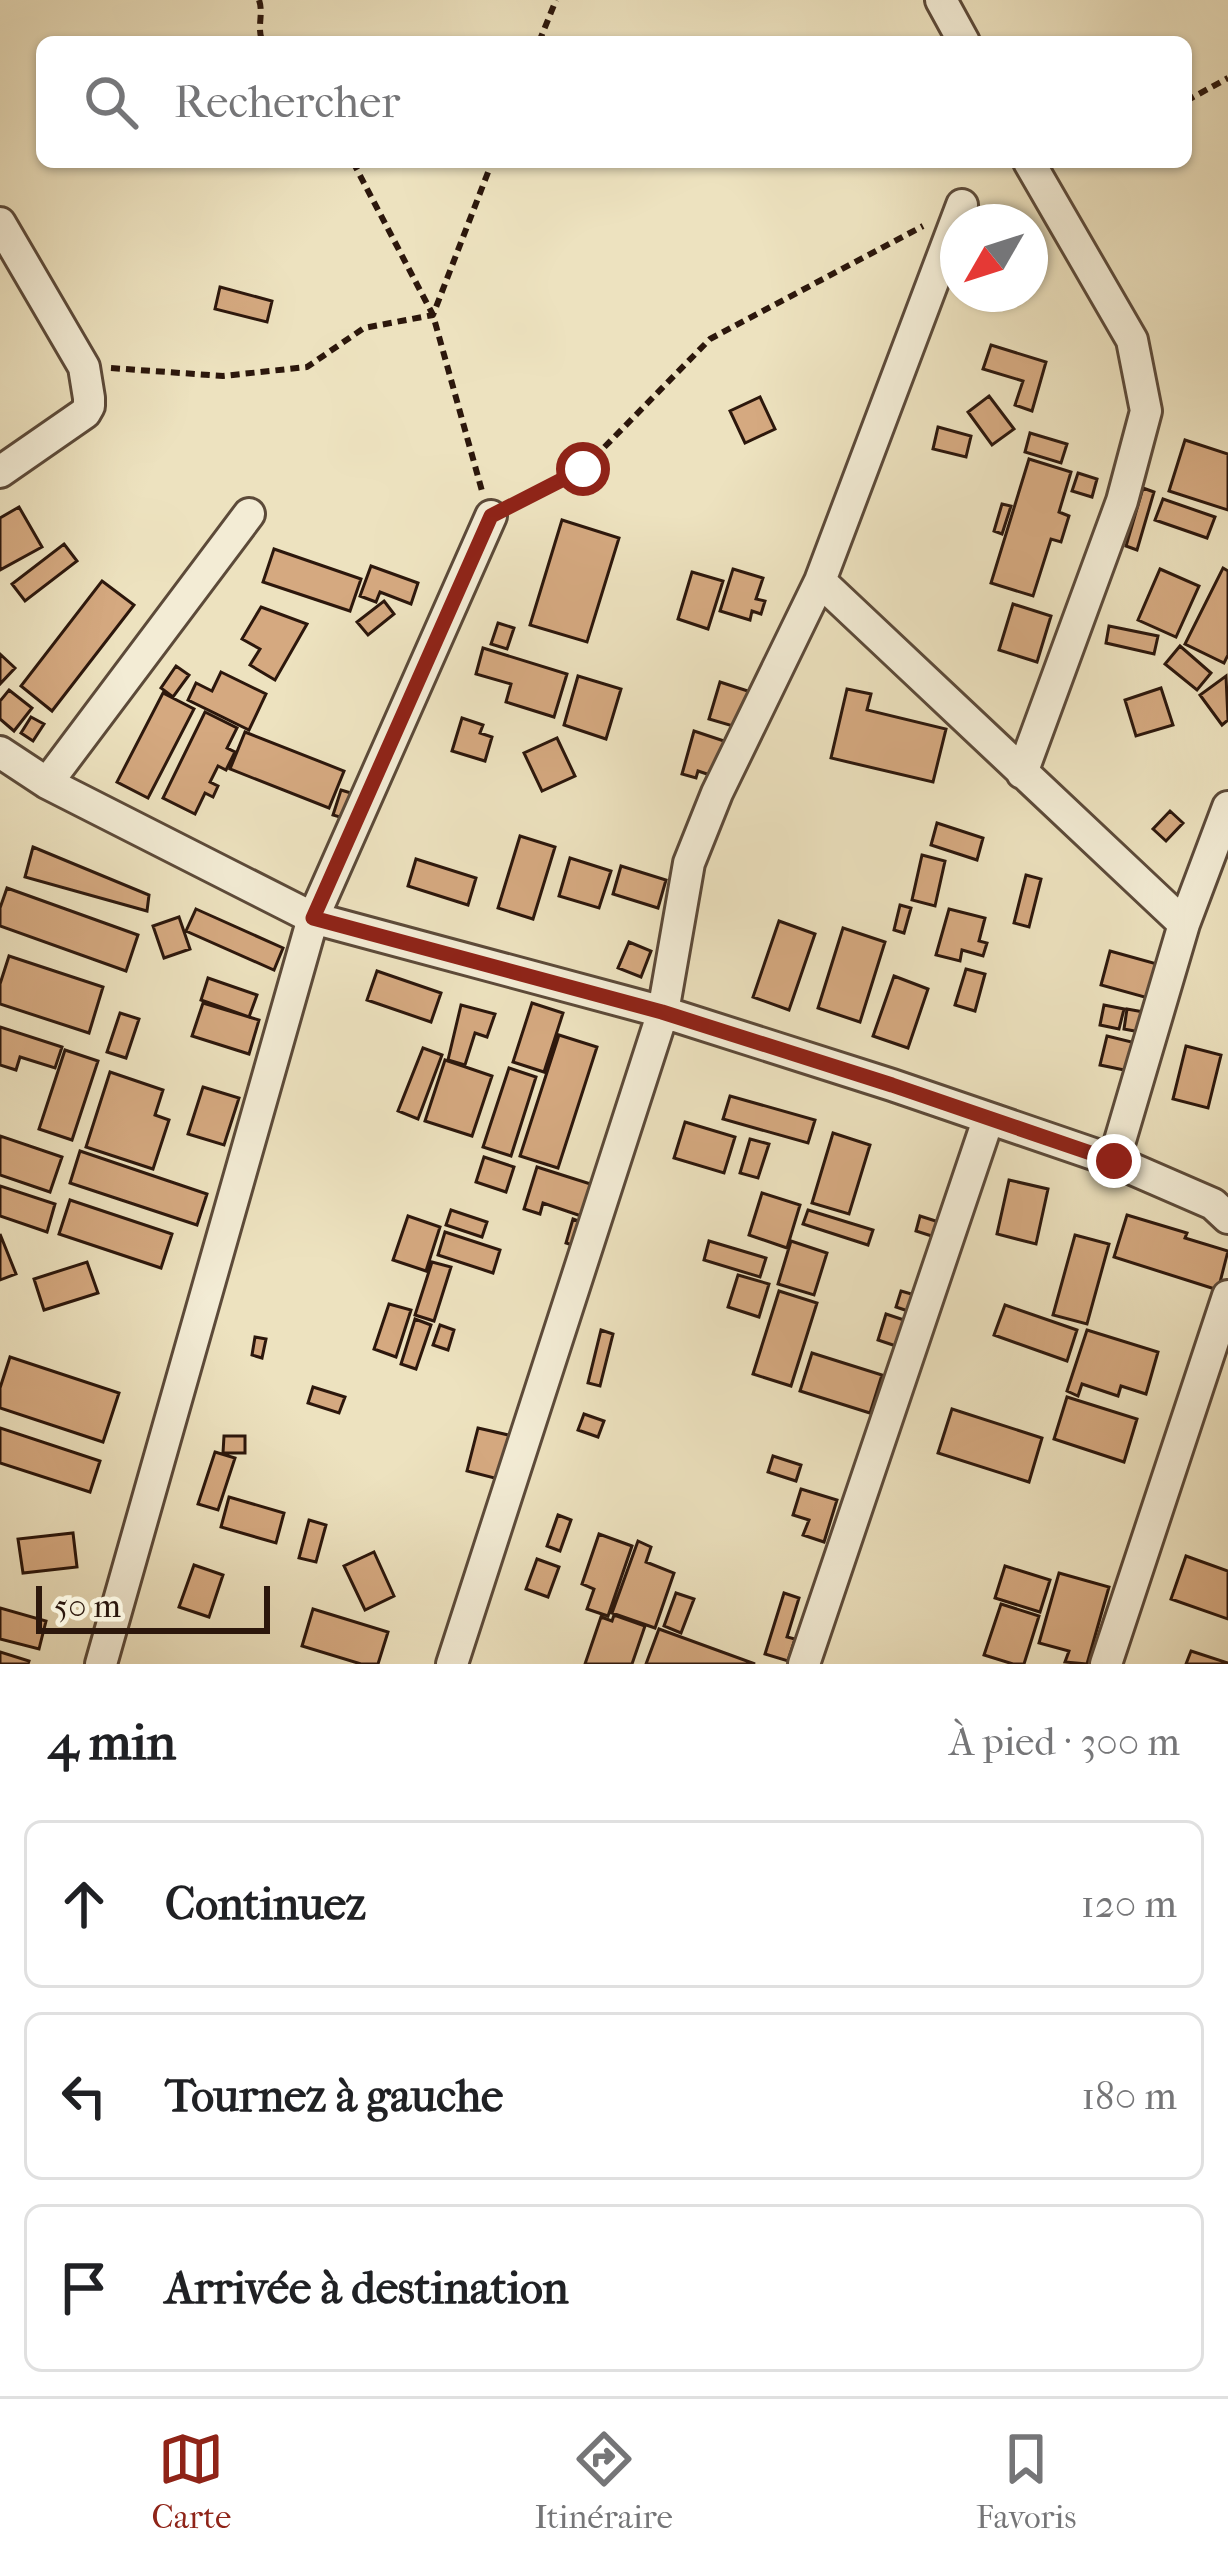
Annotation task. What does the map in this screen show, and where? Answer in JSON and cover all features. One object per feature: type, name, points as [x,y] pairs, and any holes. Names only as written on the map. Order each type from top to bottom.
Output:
[{"type":"street","points":[[941,0],[961,36]]},
{"type":"street","points":[[1022,773],[1122,501],[1146,411],[1132,340],[1032,168]]},
{"type":"street","points":[[0,223],[85,367],[89,398],[85,412],[0,472]]},
{"type":"street","points":[[452,1664],[662,1012],[688,863],[820,581],[940,263]]},
{"type":"street","points":[[47,783],[249,514]]},
{"type":"street","points":[[101,1664],[313,918],[491,516]]},
{"type":"street","points":[[820,581],[1184,924]]},
{"type":"street","points":[[0,752],[47,783],[313,918],[662,1012],[1114,1161],[1223,1206]]},
{"type":"street","points":[[1114,1161],[1184,924],[1228,807]]},
{"type":"street","points":[[804,1664],[988,1120]]},
{"type":"street","points":[[1106,1664],[1228,1296]]},
{"type":"path","points":[[259,0],[260,36]]},
{"type":"path","points":[[541,36],[556,0]]},
{"type":"path","points":[[1192,98],[1228,78]]},
{"type":"path","points":[[356,168],[434,315],[491,516],[583,469],[710,339],[763,311]]},
{"type":"path","points":[[434,315],[491,168]]},
{"type":"path","points":[[85,367],[223,376],[308,367],[364,328],[434,315]]},
{"type":"building","points":[[220,287],[272,301],[267,322],[215,309]]},
{"type":"building","points":[[991,345],[1046,362],[1032,411],[1015,405],[1023,381],[983,369]]},
{"type":"building","points":[[989,396],[1014,429],[992,445],[968,412]]},
{"type":"building","points":[[760,397],[775,429],[745,443],[730,411]]},
{"type":"building","points":[[938,427],[971,436],[966,457],[933,449]]},
{"type":"building","points":[[1030,433],[1067,444],[1061,463],[1025,452]]},
{"type":"building","points":[[1185,440],[1228,454],[1228,510],[1169,491]]},
{"type":"building","points":[[1029,459],[1071,472],[1059,512],[1069,516],[1061,542],[1051,539],[1033,596],[991,583]]},
{"type":"building","points":[[1078,473],[1097,479],[1092,497],[1072,491]]},
{"type":"building","points":[[1143,488],[1154,492],[1137,550],[1126,546]]},
{"type":"building","points":[[1163,499],[1215,517],[1207,538],[1155,520]]},
{"type":"building","points":[[1002,504],[1011,506],[1002,534],[994,531]]},
{"type":"building","points":[[19,507],[42,547],[0,570],[0,518]]},
{"type":"building","points":[[562,520],[619,538],[587,642],[530,625]]},
{"type":"building","points":[[64,544],[77,561],[25,601],[12,584]]},
{"type":"building","points":[[274,549],[361,579],[350,611],[263,582]]},
{"type":"building","points":[[371,566],[418,583],[411,604],[380,592],[376,602],[360,596]]},
{"type":"building","points":[[1223,568],[1228,571],[1228,655],[1224,663],[1185,644]]},
{"type":"building","points":[[733,569],[763,578],[756,599],[765,601],[761,614],[752,611],[750,620],[720,611]]},
{"type":"building","points":[[1160,569],[1199,586],[1176,637],[1138,620]]},
{"type":"building","points":[[692,572],[723,581],[708,629],[678,619]]},
{"type":"building","points":[[102,581],[134,605],[52,711],[21,686]]},
{"type":"building","points":[[384,601],[394,614],[368,635],[357,622]]},
{"type":"building","points":[[1013,604],[1051,616],[1037,662],[999,650]]},
{"type":"building","points":[[261,607],[307,624],[275,680],[250,665],[260,649],[242,639]]},
{"type":"building","points":[[498,623],[514,628],[507,649],[491,644]]},
{"type":"building","points":[[1109,626],[1158,636],[1154,654],[1106,643]]},
{"type":"building","points":[[1180,646],[1211,673],[1197,690],[1165,664]]},
{"type":"building","points":[[483,648],[567,674],[554,717],[506,702],[511,684],[476,674]]},
{"type":"building","points":[[0,654],[15,668],[0,684]]},
{"type":"building","points":[[176,666],[189,675],[173,697],[161,688]]},
{"type":"building","points":[[221,672],[266,694],[249,730],[188,700],[196,683],[212,691]]},
{"type":"building","points":[[578,676],[621,689],[606,739],[564,725]]},
{"type":"building","points":[[1226,676],[1228,720],[1222,725],[1200,695]]},
{"type":"building","points":[[720,682],[754,693],[743,729],[709,719]]},
{"type":"building","points":[[1161,688],[1173,725],[1136,736],[1125,700]]},
{"type":"building","points":[[847,689],[871,694],[867,710],[946,729],[933,782],[831,758]]},
{"type":"building","points":[[9,690],[32,708],[14,731],[0,719],[0,701]]},
{"type":"building","points":[[163,693],[194,709],[148,798],[117,782]]},
{"type":"building","points":[[205,712],[237,728],[227,748],[235,752],[226,770],[218,766],[210,782],[218,786],[213,797],[205,793],[195,814],[163,798]]},
{"type":"building","points":[[31,717],[44,724],[33,741],[21,733]]},
{"type":"building","points":[[462,718],[483,725],[480,733],[492,737],[485,761],[452,751]]},
{"type":"building","points":[[694,731],[727,742],[716,777],[698,771],[696,778],[682,774]]},
{"type":"building","points":[[245,732],[344,771],[329,808],[230,769]]},
{"type":"building","points":[[557,738],[575,776],[542,791],[524,753]]},
{"type":"building","points":[[341,790],[351,793],[343,818],[333,815]]},
{"type":"building","points":[[1170,811],[1183,823],[1166,841],[1153,829]]},
{"type":"building","points":[[937,823],[983,838],[977,860],[931,845]]},
{"type":"building","points":[[520,836],[555,847],[533,919],[498,908]]},
{"type":"building","points":[[33,847],[149,895],[147,911],[25,877]]},
{"type":"building","points":[[922,855],[945,861],[935,906],[912,900]]},
{"type":"building","points":[[570,858],[611,871],[599,908],[559,896]]},
{"type":"building","points":[[416,859],[476,878],[468,905],[408,886]]},
{"type":"building","points":[[621,866],[666,880],[658,908],[613,894]]},
{"type":"building","points":[[1026,875],[1041,879],[1029,927],[1014,923]]},
{"type":"building","points":[[7,888],[138,935],[126,971],[0,926]]},
{"type":"building","points":[[900,905],[911,908],[904,933],[894,930]]},
{"type":"building","points":[[196,909],[283,948],[274,970],[186,931]]},
{"type":"building","points":[[949,909],[985,918],[979,941],[987,943],[983,956],[962,950],[960,961],[936,955]]},
{"type":"building","points":[[179,917],[190,949],[164,958],[153,926]]},
{"type":"building","points":[[779,921],[815,934],[789,1010],[753,997]]},
{"type":"building","points":[[843,928],[885,942],[860,1022],[818,1008]]},
{"type":"building","points":[[629,942],[651,951],[641,977],[618,968]]},
{"type":"building","points":[[1110,951],[1157,964],[1148,998],[1101,985]]},
{"type":"building","points":[[9,956],[103,987],[89,1033],[0,1004],[0,984]]},
{"type":"building","points":[[966,969],[985,974],[975,1011],[955,1005]]},
{"type":"building","points":[[377,971],[441,993],[431,1022],[367,1000]]},
{"type":"building","points":[[894,976],[928,989],[908,1048],[873,1036]]},
{"type":"building","points":[[208,978],[257,995],[249,1017],[201,1000]]},
{"type":"building","points":[[203,1003],[259,1020],[249,1054],[192,1036]]},
{"type":"building","points":[[532,1003],[563,1013],[544,1072],[513,1062]]},
{"type":"building","points":[[461,1005],[495,1014],[487,1037],[475,1033],[465,1065],[448,1060]]},
{"type":"building","points":[[1104,1005],[1124,1009],[1119,1029],[1100,1025]]},
{"type":"building","points":[[1127,1009],[1149,1013],[1145,1033],[1124,1029]]},
{"type":"building","points":[[120,1013],[139,1019],[126,1058],[107,1052]]},
{"type":"building","points":[[0,1027],[62,1047],[55,1068],[20,1057],[16,1070],[0,1065]]},
{"type":"building","points":[[559,1035],[597,1047],[558,1168],[520,1156]]},
{"type":"building","points":[[1107,1036],[1140,1044],[1134,1072],[1100,1065]]},
{"type":"building","points":[[1186,1046],[1221,1055],[1208,1108],[1173,1099]]},
{"type":"building","points":[[423,1048],[442,1055],[418,1119],[398,1111]]},
{"type":"building","points":[[65,1050],[98,1061],[72,1140],[39,1129]]},
{"type":"building","points":[[445,1060],[492,1076],[472,1136],[425,1121]]},
{"type":"building","points":[[509,1068],[536,1077],[511,1156],[483,1147]]},
{"type":"building","points":[[110,1072],[163,1090],[155,1115],[169,1120],[153,1169],[86,1147]]},
{"type":"building","points":[[203,1087],[239,1098],[224,1145],[188,1134]]},
{"type":"building","points":[[730,1096],[815,1120],[808,1143],[723,1119]]},
{"type":"building","points":[[685,1122],[735,1137],[724,1173],[674,1158]]},
{"type":"building","points":[[833,1133],[870,1145],[849,1214],[812,1203]]},
{"type":"building","points":[[0,1136],[62,1157],[50,1192],[0,1175]]},
{"type":"building","points":[[750,1139],[769,1144],[758,1178],[740,1173]]},
{"type":"building","points":[[80,1151],[207,1194],[197,1225],[70,1183]]},
{"type":"building","points":[[484,1157],[514,1167],[506,1192],[476,1182]]},
{"type":"building","points":[[537,1167],[600,1187],[590,1219],[543,1203],[540,1214],[524,1209]]},
{"type":"building","points":[[1009,1180],[1048,1189],[1036,1244],[997,1234]]},
{"type":"building","points":[[0,1186],[55,1204],[47,1232],[0,1216]]},
{"type":"building","points":[[762,1193],[800,1205],[787,1248],[749,1235]]},
{"type":"building","points":[[70,1200],[172,1234],[161,1268],[59,1234]]},
{"type":"building","points":[[451,1210],[487,1222],[482,1237],[446,1225]]},
{"type":"building","points":[[808,1210],[873,1230],[868,1245],[803,1224]]},
{"type":"building","points":[[1127,1215],[1228,1251],[1218,1290],[1114,1257]]},
{"type":"building","points":[[408,1216],[440,1227],[426,1271],[393,1260]]},
{"type":"building","points":[[920,1216],[942,1223],[938,1238],[916,1231]]},
{"type":"building","points":[[573,1219],[589,1225],[582,1248],[566,1243]]},
{"type":"building","points":[[445,1232],[500,1250],[493,1273],[438,1255]]},
{"type":"building","points":[[0,1234],[16,1274],[0,1280]]},
{"type":"building","points":[[1075,1235],[1109,1244],[1087,1324],[1053,1315]]},
{"type":"building","points":[[709,1241],[766,1258],[760,1277],[704,1260]]},
{"type":"building","points":[[791,1241],[827,1253],[814,1295],[778,1284]]},
{"type":"building","points":[[87,1262],[98,1293],[44,1310],[34,1279]]},
{"type":"building","points":[[432,1262],[451,1267],[434,1321],[415,1315]]},
{"type":"building","points":[[738,1275],[769,1284],[759,1317],[728,1307]]},
{"type":"building","points":[[779,1291],[817,1303],[791,1386],[753,1374]]},
{"type":"building","points":[[901,1291],[922,1297],[917,1314],[896,1307]]},
{"type":"building","points":[[389,1304],[411,1310],[396,1357],[374,1349]]},
{"type":"building","points":[[1005,1305],[1077,1330],[1067,1361],[994,1335]]},
{"type":"building","points":[[886,1314],[910,1322],[902,1348],[878,1340]]},
{"type":"building","points":[[415,1319],[431,1325],[416,1369],[401,1364]]},
{"type":"building","points":[[440,1325],[454,1330],[448,1350],[433,1345]]},
{"type":"building","points":[[601,1330],[613,1334],[600,1386],[588,1383]]},
{"type":"building","points":[[1087,1330],[1158,1352],[1146,1394],[1121,1386],[1118,1396],[1082,1384],[1078,1396],[1067,1391]]},
{"type":"building","points":[[255,1337],[266,1339],[262,1358],[252,1355]]},
{"type":"building","points":[[812,1353],[882,1375],[870,1413],[800,1391]]},
{"type":"building","points":[[10,1357],[119,1393],[103,1442],[0,1408],[0,1388]]},
{"type":"building","points":[[313,1387],[345,1397],[339,1413],[308,1403]]},
{"type":"building","points":[[1067,1397],[1137,1419],[1124,1462],[1054,1439]]},
{"type":"building","points":[[952,1409],[1042,1438],[1029,1482],[938,1453]]},
{"type":"building","points":[[584,1414],[604,1421],[598,1437],[578,1430]]},
{"type":"building","points":[[0,1428],[100,1461],[90,1492],[0,1463]]},
{"type":"building","points":[[478,1428],[517,1437],[506,1481],[467,1471]]},
{"type":"building","points":[[224,1436],[245,1436],[245,1453],[223,1453]]},
{"type":"building","points":[[215,1452],[235,1458],[218,1510],[198,1504]]},
{"type":"building","points":[[773,1456],[801,1465],[796,1481],[768,1472]]},
{"type":"building","points":[[801,1489],[837,1500],[824,1542],[803,1535],[809,1520],[793,1515]]},
{"type":"building","points":[[229,1497],[284,1513],[276,1543],[221,1527]]},
{"type":"building","points":[[558,1515],[571,1520],[560,1551],[547,1546]]},
{"type":"building","points":[[309,1520],[326,1525],[316,1562],[299,1558]]},
{"type":"building","points":[[73,1533],[77,1567],[23,1573],[18,1539]]},
{"type":"building","points":[[599,1534],[632,1546],[608,1616],[587,1609],[594,1589],[582,1584]]},
{"type":"building","points":[[638,1541],[651,1547],[646,1562],[674,1573],[655,1628],[612,1613]]},
{"type":"building","points":[[374,1552],[394,1596],[365,1610],[344,1566]]},
{"type":"building","points":[[1186,1556],[1228,1571],[1228,1619],[1171,1599]]},
{"type":"building","points":[[537,1559],[559,1567],[548,1597],[526,1589]]},
{"type":"building","points":[[194,1565],[223,1575],[209,1617],[179,1607]]},
{"type":"building","points":[[1005,1566],[1050,1580],[1040,1612],[995,1598]]},
{"type":"building","points":[[1059,1573],[1109,1587],[1087,1664],[1065,1662],[1069,1651],[1039,1643]]},
{"type":"building","points":[[676,1593],[694,1599],[681,1633],[664,1626]]},
{"type":"building","points":[[784,1593],[799,1598],[787,1637],[795,1639],[788,1661],[765,1654]]},
{"type":"building","points":[[1001,1604],[1039,1616],[1024,1664],[984,1655]]},
{"type":"building","points":[[0,1608],[46,1621],[39,1649],[0,1639]]},
{"type":"building","points":[[313,1609],[388,1632],[378,1664],[361,1664],[302,1646]]},
{"type":"building","points":[[614,1615],[645,1626],[632,1664],[585,1664],[601,1617],[612,1621]]},
{"type":"building","points":[[659,1629],[755,1664],[646,1664]]},
{"type":"building","points":[[1191,1651],[1228,1663],[1228,1664],[1186,1664]]},
{"type":"building","points":[[0,1652],[29,1661],[28,1664],[0,1664]]},
{"type":"route","points":[[583,469],[491,516],[313,918],[662,1012],[1114,1161]]}]
